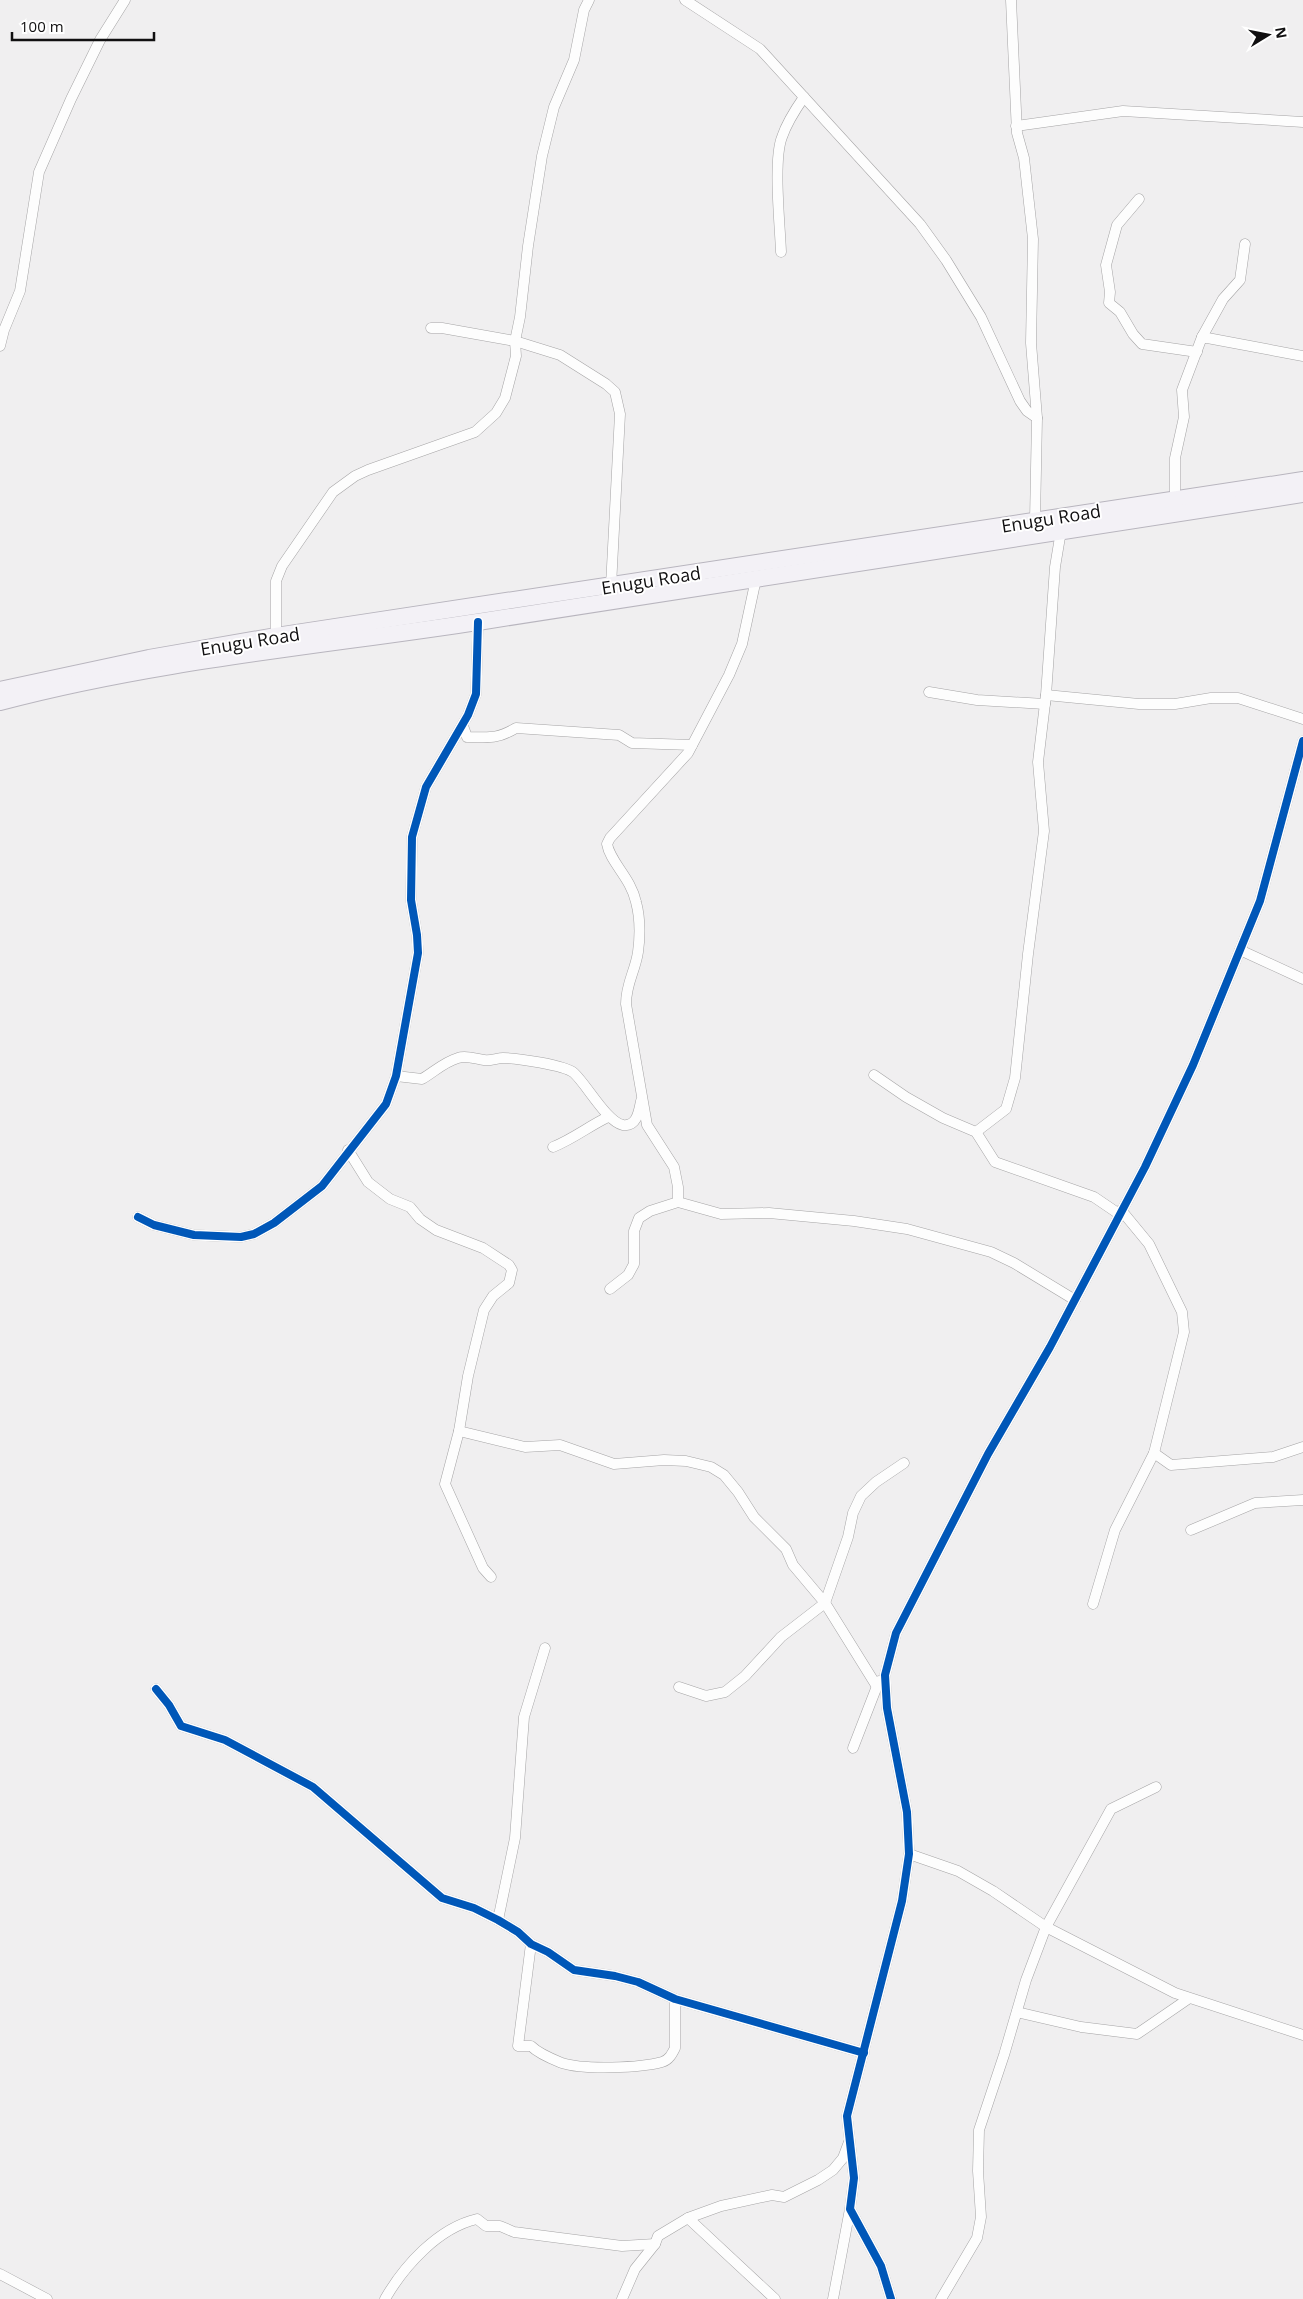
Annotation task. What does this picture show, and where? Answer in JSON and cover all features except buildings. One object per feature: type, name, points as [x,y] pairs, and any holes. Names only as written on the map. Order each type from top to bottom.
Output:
[{"type":"main road","name":"Enugu Road","points":[[0,690],[149,658],[276,636],[1174,498],[1303,480]]},
{"type":"main road","points":[[0,702],[152,670],[269,650],[478,622],[1303,494]]},
{"type":"street","points":[[0,346],[4,330],[20,291],[39,172],[71,99],[100,40],[125,0]]},
{"type":"street","points":[[276,636],[276,581],[282,566],[308,529],[320,507],[332,492],[355,476],[475,432],[496,413],[505,398],[516,356],[515,340],[520,317],[528,246],[542,156],[554,107],[574,60],[584,10],[589,0]]},
{"type":"street","points":[[685,0],[760,49],[920,224],[946,260],[981,317],[1020,401],[1027,411],[1038,418]]},
{"type":"street","points":[[1011,0],[1016,126],[1024,158],[1033,239],[1031,343],[1038,418],[1034,520]]},
{"type":"street","points":[[781,252],[779,195],[781,139],[791,116],[804,97]]},
{"type":"street","points":[[1016,126],[1123,111],[1303,122]]},
{"type":"street","points":[[1139,199],[1117,225],[1106,265],[1110,292],[1109,303],[1120,312],[1133,334],[1142,344],[1197,352]]},
{"type":"street","points":[[1174,498],[1175,458],[1184,418],[1182,390],[1202,337],[1223,299],[1240,280],[1245,244]]},
{"type":"street","points":[[431,328],[442,328],[515,340],[560,355],[606,384],[615,392],[620,414],[611,586]]},
{"type":"street","points":[[1202,337],[1303,356]]},
{"type":"street","points":[[976,1132],[1006,1108],[1015,1078],[1028,954],[1044,831],[1038,762],[1045,699],[1055,567],[1061,531]]},
{"type":"street","points":[[678,1202],[678,1186],[674,1167],[647,1125],[626,1004],[626,988],[638,952],[638,915],[631,884],[610,853],[607,844],[610,838],[688,753],[742,644],[756,579]]},
{"type":"street","points":[[138,1217],[154,1224],[194,1235],[241,1237],[254,1234],[274,1223],[322,1186],[348,1150],[386,1104],[396,1076],[418,953],[411,900],[412,837],[426,786],[463,726],[476,694],[478,622]]},
{"type":"street","points":[[929,692],[976,700],[1045,699],[1138,704],[1175,704],[1211,698],[1238,698],[1303,719]]},
{"type":"street","points":[[463,726],[467,737],[489,739],[502,736],[516,728],[619,735],[632,743],[692,745]]},
{"type":"street","points":[[833,2299],[854,2178],[847,2116],[902,1901],[909,1854],[907,1812],[887,1708],[885,1675],[896,1633],[916,1590],[988,1454],[1075,1300],[1145,1167],[1193,1065],[1260,901],[1303,740]]},
{"type":"street","points":[[1240,950],[1303,979]]},
{"type":"street","points":[[396,1076],[422,1079],[444,1063],[460,1057],[486,1060],[503,1058],[565,1067],[579,1078],[599,1101],[608,1117],[617,1123],[630,1124],[638,1114],[642,1097]]},
{"type":"street","points":[[874,1075],[913,1102],[943,1118],[976,1132],[995,1162],[1094,1197],[1120,1212],[1149,1244],[1182,1312],[1184,1322],[1182,1344],[1154,1453],[1115,1530],[1093,1604]]},
{"type":"street","points":[[553,1146],[575,1137],[583,1130],[608,1117]]},
{"type":"street","points":[[348,1150],[368,1182],[390,1199],[410,1207],[420,1219],[436,1230],[483,1248],[509,1265],[512,1270],[509,1284],[493,1296],[484,1310],[468,1376],[459,1431],[446,1487],[483,1568],[491,1576]]},
{"type":"street","points":[[610,1289],[628,1275],[634,1264],[634,1231],[640,1218],[650,1211],[678,1202],[721,1214],[769,1213],[854,1220],[907,1229],[990,1252],[1014,1262],[1075,1300]]},
{"type":"street","points":[[459,1431],[525,1446],[560,1445],[614,1464],[664,1460],[686,1461],[711,1467],[724,1475],[738,1492],[754,1517],[786,1549],[793,1566],[825,1603],[876,1685]]},
{"type":"street","points":[[1154,1453],[1170,1465],[1273,1457],[1303,1447]]},
{"type":"street","points":[[679,1687],[706,1696],[725,1692],[744,1676],[782,1637],[825,1603],[848,1537],[853,1513],[861,1496],[876,1482],[904,1463]]},
{"type":"street","points":[[1191,1530],[1255,1503],[1303,1500]]},
{"type":"street","points":[[498,1920],[515,1838],[524,1717],[545,1648]]},
{"type":"street","points":[[853,1748],[876,1685],[885,1675]]},
{"type":"street","points":[[156,1689],[169,1705],[181,1726],[226,1740],[313,1788],[442,1898],[474,1908],[498,1920],[518,1932],[531,1944],[548,1952],[574,1970],[615,1976],[638,1982],[675,1999],[864,2053]]},
{"type":"street","points":[[941,2299],[977,2238],[981,2216],[978,2172],[979,2130],[1026,1980],[1046,1927],[1111,1809],[1156,1787]]},
{"type":"street","points":[[909,1854],[958,1871],[993,1891],[1046,1927],[1140,1977],[1188,1998],[1303,2035]]},
{"type":"street","points":[[531,1944],[518,2046],[531,2046],[536,2051],[563,2063],[595,2067],[664,2062],[672,2056],[675,2048],[675,1999]]},
{"type":"street","points":[[1017,2012],[1081,2027],[1137,2034],[1188,1998]]},
{"type":"street","points":[[622,2299],[635,2269],[655,2244],[658,2236],[688,2218],[721,2206],[772,2195],[784,2197],[818,2180],[833,2170],[843,2158],[850,2139]]},
{"type":"street","points":[[850,2209],[881,2266],[891,2299]]},
{"type":"street","points":[[688,2218],[775,2299]]},
{"type":"street","points":[[385,2299],[397,2278],[439,2238],[463,2222],[477,2219],[486,2226],[500,2226],[514,2232],[622,2246],[655,2244]]},
{"type":"street","points":[[0,2274],[47,2299]]},
{"type":"cycle path","points":[[138,1217],[154,1225],[194,1235],[241,1237],[254,1234],[274,1223],[322,1186],[386,1104],[396,1076],[418,953],[411,900],[412,837],[426,787],[468,715],[476,694],[478,622]]},
{"type":"cycle path","points":[[891,2299],[881,2266],[850,2209],[854,2178],[847,2116],[902,1901],[909,1854],[907,1812],[887,1708],[885,1675],[896,1633],[988,1454],[1050,1347],[1145,1167],[1193,1065],[1260,901],[1303,741]]},
{"type":"cycle path","points":[[156,1689],[169,1705],[181,1726],[225,1740],[313,1787],[442,1898],[474,1908],[498,1920],[518,1932],[531,1944],[548,1952],[574,1970],[615,1976],[638,1982],[675,1999],[864,2053]]}]
